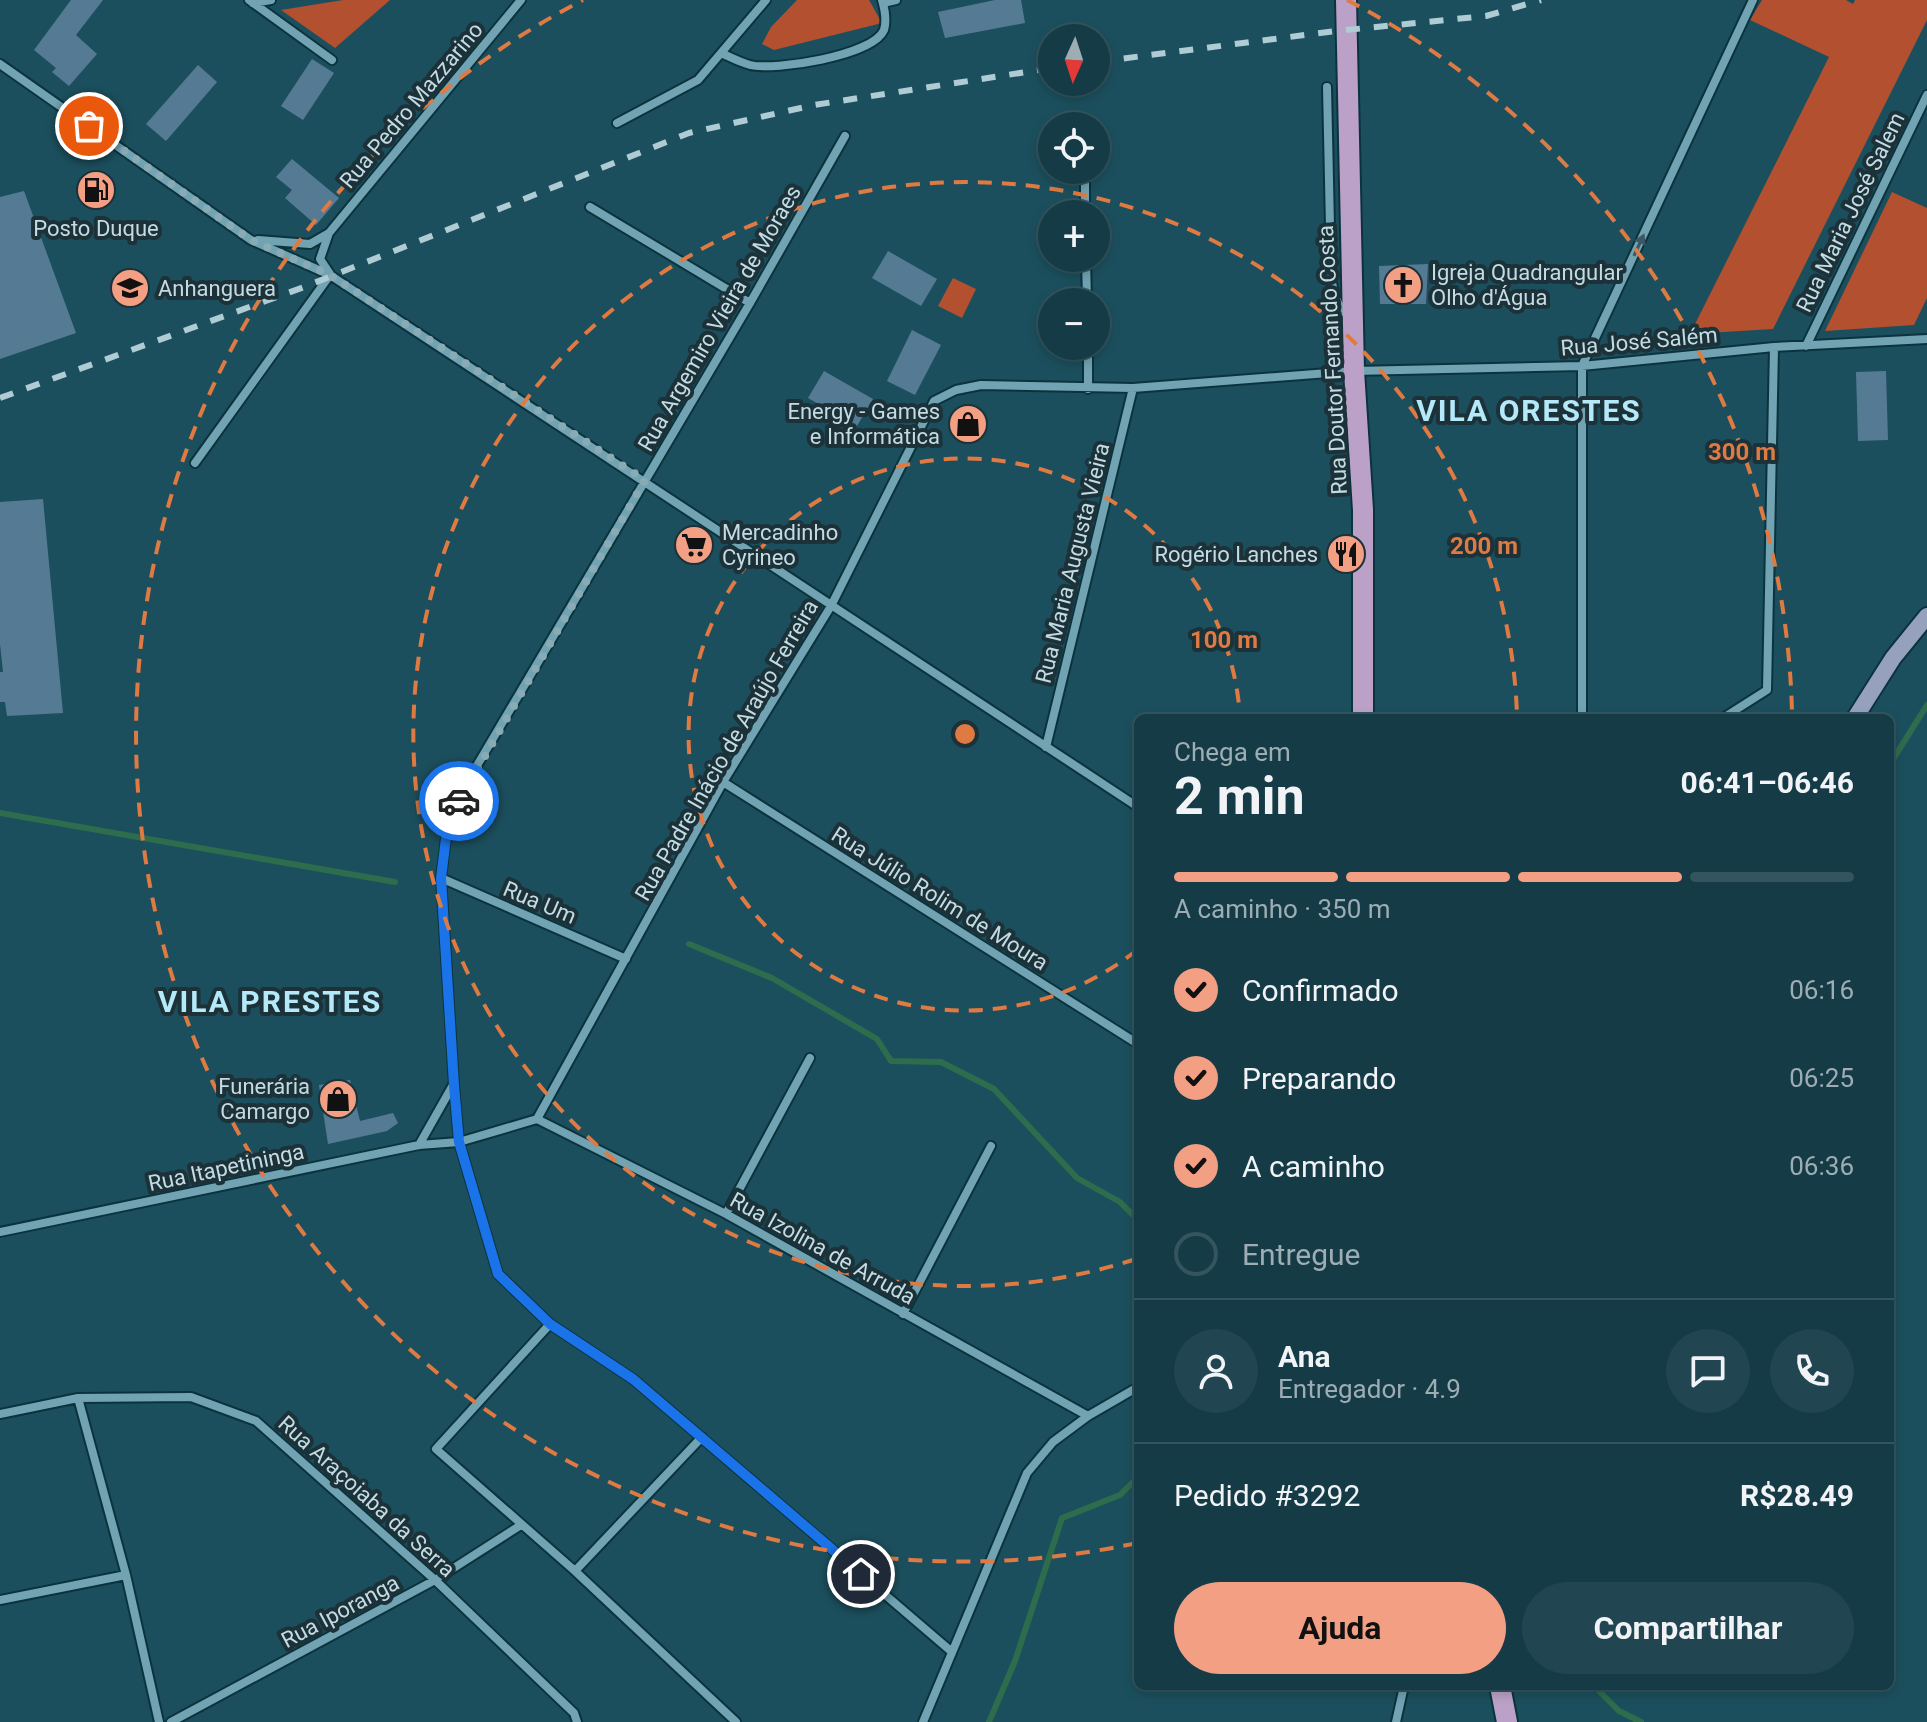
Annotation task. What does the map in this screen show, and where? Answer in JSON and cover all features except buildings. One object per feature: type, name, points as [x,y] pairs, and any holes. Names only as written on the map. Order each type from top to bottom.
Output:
[{"type":"main road","name":"Rua Doutor Fernando Costa","points":[[1346,0],[1352,321],[1363,510],[1363,714]]},
{"type":"main road","points":[[1858,714],[1893,658],[1927,616]]},
{"type":"main road","points":[[1501,1690],[1507,1722]]},
{"type":"street","points":[[251,2],[271,0]]},
{"type":"street","name":"Rua Pedro Mazzarino","points":[[329,233],[521,0]]},
{"type":"street","points":[[617,123],[698,80],[766,0]]},
{"type":"street","points":[[721,53],[753,66],[796,63],[856,51],[871,44],[883,32],[886,16],[883,1],[896,0]]},
{"type":"street","points":[[1582,714],[1582,366],[1753,0]]},
{"type":"street","points":[[251,2],[332,60]]},
{"type":"street","points":[[0,64],[251,240],[330,275],[1134,804]]},
{"type":"street","points":[[1327,87],[1333,296],[1338,307],[1352,321]]},
{"type":"street","name":"Rua Maria José Salem","points":[[1806,346],[1927,95]]},
{"type":"street","name":"Rua Argemiro Vieira de Moraes","points":[[845,136],[462,791],[447,830],[441,878],[454,1085],[459,1142],[498,1274],[550,1324],[633,1379],[952,1652]]},
{"type":"street","points":[[590,207],[750,303]]},
{"type":"street","points":[[251,240],[310,244],[329,233]]},
{"type":"street","points":[[329,233],[320,259],[330,275]]},
{"type":"street","points":[[195,463],[330,275]]},
{"type":"street","name":"Rua José Salém","points":[[1354,371],[1582,366],[1774,347],[1927,339]]},
{"type":"street","points":[[1729,714],[1767,690],[1774,347]]},
{"type":"street","points":[[1088,360],[1088,389]]},
{"type":"street","name":"Rua Padre Inácio de Araújo Ferreira","points":[[537,1119],[723,782],[831,606],[934,401],[956,390],[981,385],[1133,388],[1354,371]]},
{"type":"street","name":"Rua Maria Augusta Vieira","points":[[1046,747],[1133,388]]},
{"type":"street","name":"Rua Júlio Rolim de Moura","points":[[723,782],[1134,1041]]},
{"type":"street","name":"Rua Um","points":[[441,878],[626,959]]},
{"type":"street","points":[[726,1214],[810,1058]]},
{"type":"street","points":[[419,1145],[454,1085]]},
{"type":"street","points":[[459,1142],[537,1119]]},
{"type":"street","name":"Rua Izolina de Arruda","points":[[537,1119],[726,1214],[1088,1416]]},
{"type":"street","name":"Rua Itapetininga","points":[[0,1232],[419,1145],[459,1142]]},
{"type":"street","points":[[903,1314],[991,1146]]},
{"type":"street","points":[[550,1324],[436,1449],[575,1571],[736,1722]]},
{"type":"street","points":[[923,1722],[1027,1473],[1053,1442],[1088,1416],[1134,1389]]},
{"type":"street","name":"Rua Araçoiaba da Serra","points":[[0,1414],[78,1398],[191,1397],[256,1421],[435,1580],[576,1718]]},
{"type":"street","points":[[78,1398],[126,1575],[159,1722]]},
{"type":"street","points":[[575,1571],[702,1437]]},
{"type":"street","name":"Rua Iporanga","points":[[171,1722],[435,1580],[521,1525]]},
{"type":"street","points":[[0,1600],[126,1575]]},
{"type":"street","points":[[1396,1722],[1403,1690]]},
{"type":"shaded area","points":[[343,0],[390,0],[335,48],[281,10]]},
{"type":"shaded area","points":[[797,0],[869,0],[882,23],[774,50],[762,44],[771,27]]},
{"type":"shaded area","points":[[1762,0],[1846,0],[1853,4],[1855,0],[1927,0],[1927,20],[1773,329],[1690,334],[1829,57],[1750,20]]},
{"type":"shaded area","points":[[1892,192],[1927,208],[1927,298],[1914,325],[1825,331]]},
{"type":"shaded area","points":[[953,278],[976,289],[962,318],[938,306]]},
{"type":"waterway","points":[[1894,758],[1927,705]]},
{"type":"waterway","points":[[0,813],[395,882]]},
{"type":"waterway","points":[[689,944],[772,978],[877,1039],[891,1061],[941,1062],[994,1089],[1077,1178],[1120,1202],[1134,1216]]},
{"type":"waterway","points":[[989,1722],[1015,1661],[1062,1518],[1120,1495],[1134,1481]]},
{"type":"waterway","points":[[1598,1690],[1619,1711],[1641,1722]]},
{"type":"railway","points":[[1110,60],[1336,31],[1486,16],[1541,0]]},
{"type":"railway","points":[[0,398],[304,287],[689,133],[814,105],[1038,70]]},
{"type":"way so far","points":[[89,126],[251,240],[330,275],[645,480],[462,791],[459,801]]},
{"type":"place","name":"Posto Duque","points":[[96,190]]},
{"type":"place","name":"Igreja Quadrangular Olho d'Água","points":[[1403,285]]},
{"type":"place","name":"Anhanguera","points":[[130,288]]},
{"type":"place","name":"Energy - Games e Informática","points":[[968,424]]},
{"type":"place","name":"Mercadinho Cyrineo","points":[[694,545]]},
{"type":"place","name":"Rogério Lanches","points":[[1346,554]]},
{"type":"place","name":"Funerária Camargo","points":[[338,1099]]},
{"type":"district","name":"VILA ORESTES","points":[[1529,411]]},
{"type":"district","name":"VILA PRESTES","points":[[270,1002]]},
{"type":"route","points":[[459,801],[447,830],[441,878],[454,1085],[459,1142],[498,1274],[550,1324],[633,1379],[861,1574]]}]
